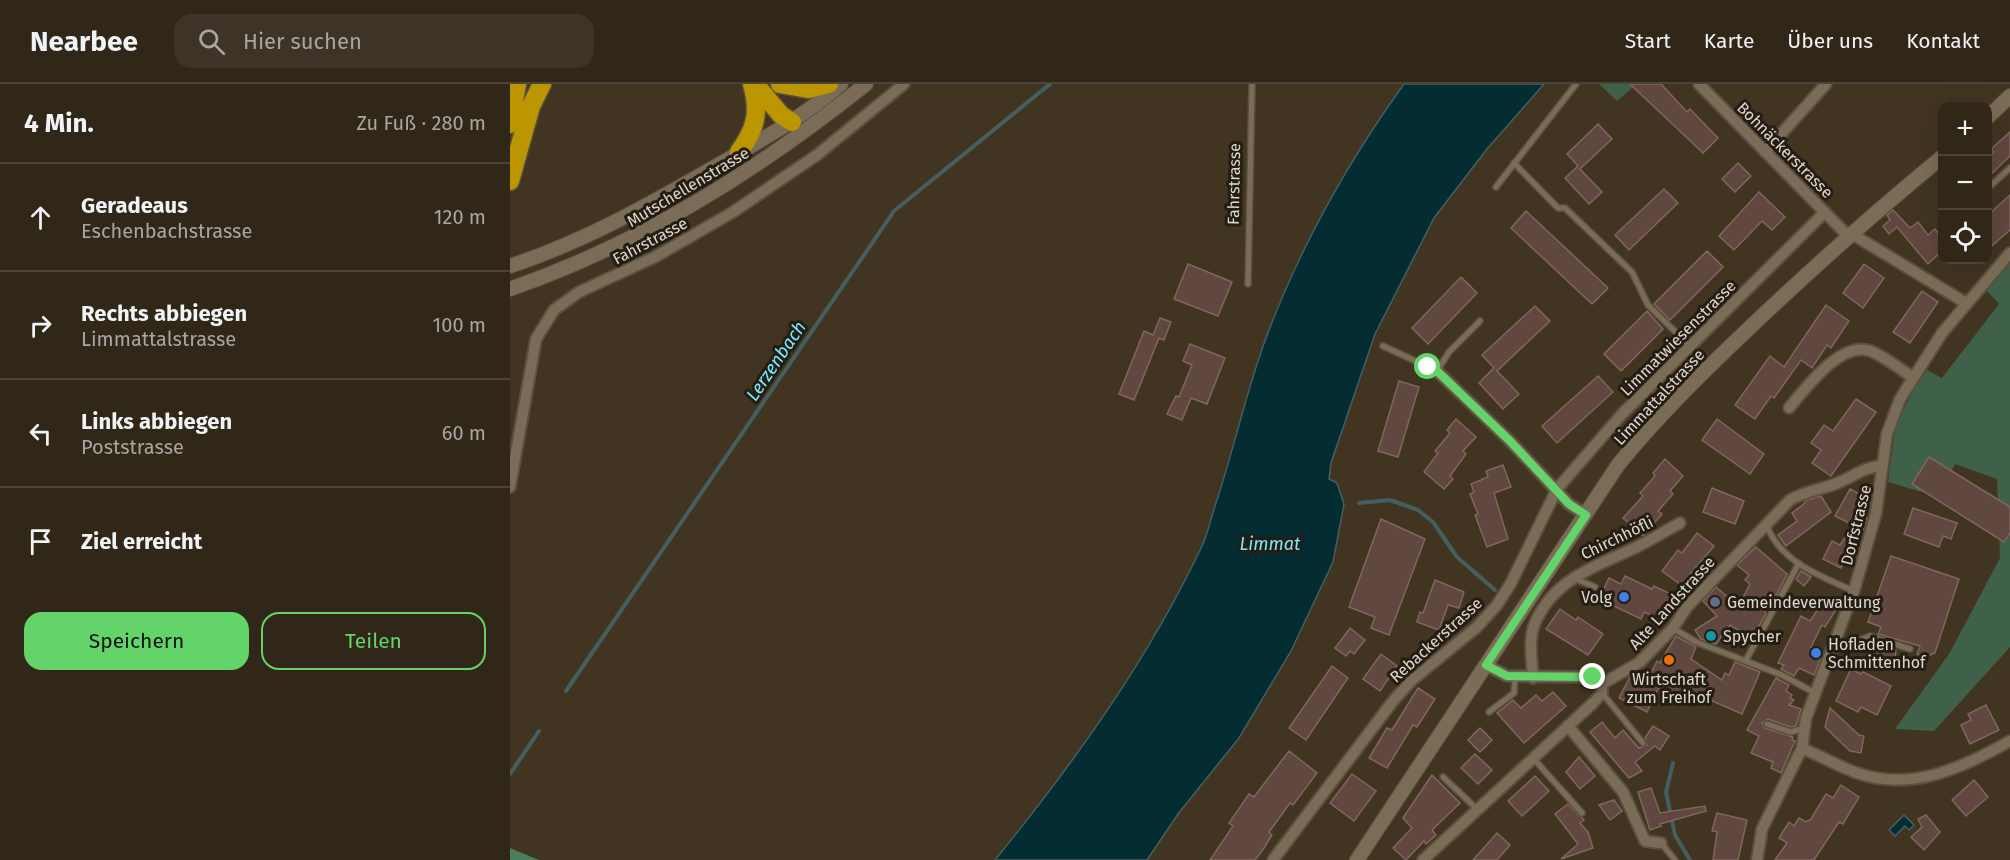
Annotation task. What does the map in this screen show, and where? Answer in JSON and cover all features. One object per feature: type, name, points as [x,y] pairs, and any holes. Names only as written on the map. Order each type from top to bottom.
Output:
[{"type":"highway","points":[[510,124],[517,84]]},
{"type":"highway","points":[[510,181],[531,106],[542,84]]},
{"type":"highway","points":[[754,84],[781,115],[792,122]]},
{"type":"highway","points":[[739,153],[751,136],[757,116],[754,84]]},
{"type":"highway","points":[[778,84],[790,108],[792,122]]},
{"type":"highway","points":[[778,84],[808,89],[829,84]]},
{"type":"main road","name":"Mutschellenstrasse","points":[[510,266],[575,241],[627,217],[792,122],[841,84]]},
{"type":"main road","name":"Mutschellenstrasse","points":[[510,289],[604,253],[718,191],[816,124],[866,84]]},
{"type":"main road","points":[[1992,113],[2010,96]]},
{"type":"main road","points":[[783,147],[792,122],[816,124]]},
{"type":"main road","name":"Limmattalstrasse","points":[[1357,860],[1618,465],[1674,400],[1851,235],[1938,160]]},
{"type":"street","name":"Fahrstrasse","points":[[510,487],[536,339],[554,310],[579,292],[655,257],[733,212],[817,155],[904,84]]},
{"type":"street","name":"Bohnäckerstrasse","points":[[1699,84],[1825,212],[1851,235],[1966,303]]},
{"type":"street","points":[[1765,152],[1826,84]]},
{"type":"street","name":"Limmatwiesenstrasse","points":[[1557,489],[1622,414],[1825,212]]},
{"type":"street","name":"Dorfstrasse","points":[[1757,860],[1762,829],[1802,748],[1815,693],[1854,591],[1876,513],[1887,434],[1900,399],[1912,377],[1966,303],[2010,253]]},
{"type":"street","points":[[1790,408],[1822,370],[1851,350],[1870,350],[1912,377]]},
{"type":"street","points":[[1437,371],[1557,489],[1569,504],[1586,515]]},
{"type":"street","name":"Alte Landstrasse","points":[[1423,860],[1568,726],[1602,688],[1640,662],[1673,628],[1687,607],[1790,500],[1806,491],[1842,481],[1872,466],[1883,466]]},
{"type":"street","name":"Rebackerstrasse","points":[[1273,860],[1393,701],[1411,681],[1477,627],[1497,605],[1511,583],[1557,489]]},
{"type":"street","name":"Chirchhöfli","points":[[1533,678],[1532,637],[1535,623],[1557,591],[1573,577],[1680,524]]},
{"type":"street","points":[[1486,665],[1507,676],[1515,677],[1593,677],[1602,688]]},
{"type":"street","points":[[1568,726],[1623,792],[1644,841],[1661,843]]},
{"type":"street","points":[[1802,748],[1864,775],[1893,780],[1911,780],[1930,777],[1962,765],[2010,741]]},
{"type":"lane","name":"Fahrstrasse","points":[[1248,284],[1251,84]]},
{"type":"lane","points":[[1496,187],[1576,84]]},
{"type":"lane","points":[[1514,163],[1558,208],[1565,208],[1632,272],[1648,305],[1690,346]]},
{"type":"lane","points":[[1992,184],[2010,168]]},
{"type":"lane","points":[[1383,346],[1437,371],[1449,352],[1480,321]]},
{"type":"lane","points":[[1766,524],[1774,542],[1783,552],[1799,563],[1854,591]]},
{"type":"lane","points":[[1746,660],[1799,563]]},
{"type":"lane","points":[[1573,577],[1595,587]]},
{"type":"lane","points":[[1673,628],[1696,642],[1782,675],[1815,693]]},
{"type":"lane","points":[[1836,643],[1847,646],[1870,636],[1910,649]]},
{"type":"lane","points":[[1489,712],[1514,693],[1515,677]]},
{"type":"lane","points":[[1602,688],[1643,743]]},
{"type":"lane","points":[[1767,724],[1791,732],[1805,728]]},
{"type":"lane","points":[[1533,758],[1582,813]]},
{"type":"lane","points":[[1443,777],[1477,809]]},
{"type":"lane","points":[[1661,843],[1675,860]]},
{"type":"green space","points":[[1599,84],[1630,84],[1633,87],[1617,101]]},
{"type":"green space","points":[[2010,253],[2010,647],[1934,731],[1895,729],[1949,654],[2000,558],[1997,479],[1955,464],[1939,497],[1888,482],[1896,423],[1925,369],[1942,378],[1999,304],[1986,290]]},
{"type":"green space","points":[[510,848],[539,860],[510,860]]},
{"type":"water","name":"Limmat","points":[[1404,84],[1544,84],[1487,149],[1434,218],[1375,334],[1331,463],[1329,479],[1337,483],[1344,504],[1333,562],[1291,651],[1239,738],[1178,814],[1147,860],[995,860],[1053,786],[1108,709],[1134,670],[1181,588],[1206,536],[1259,358],[1279,304],[1326,206],[1363,144]]},
{"type":"water","points":[[1904,815],[1914,825],[1909,830],[1905,826],[1895,836],[1889,830]]},
{"type":"building","points":[[1630,84],[1661,84],[1687,112],[1690,109],[1718,138],[1703,153]]},
{"type":"building","points":[[1598,124],[1612,139],[1580,169],[1602,192],[1589,204],[1565,178],[1578,166],[1567,154]]},
{"type":"building","points":[[2010,132],[2010,156],[1992,173],[1992,154],[1994,152],[1992,148]]},
{"type":"building","points":[[1738,163],[1751,176],[1735,192],[1722,179]]},
{"type":"building","points":[[1664,189],[1678,203],[1629,250],[1615,235]]},
{"type":"building","points":[[1759,192],[1785,217],[1772,230],[1762,221],[1734,250],[1719,236]]},
{"type":"building","points":[[2010,195],[2010,230],[1992,246],[1992,211]]},
{"type":"building","points":[[1893,210],[1910,228],[1918,222],[1928,235],[1935,229],[1938,233],[1938,255],[1928,264],[1897,227],[1889,234],[1883,226],[1890,220],[1887,215]]},
{"type":"building","points":[[1526,211],[1608,288],[1592,304],[1511,228]]},
{"type":"building","points":[[1707,251],[1723,267],[1670,320],[1654,304]]},
{"type":"building","points":[[1188,264],[1232,282],[1218,316],[1174,299]]},
{"type":"building","points":[[1864,264],[1884,278],[1863,308],[1843,293]]},
{"type":"building","points":[[1461,277],[1477,293],[1428,344],[1412,328]]},
{"type":"building","points":[[1922,291],[1938,302],[1910,343],[1893,332]]},
{"type":"building","points":[[1826,305],[1849,321],[1831,348],[1827,345],[1812,368],[1801,360],[1774,398],[1771,396],[1755,419],[1735,405],[1770,356],[1784,367]]},
{"type":"building","points":[[1535,306],[1550,321],[1497,371],[1519,394],[1503,409],[1479,383],[1494,368],[1482,355]]},
{"type":"building","points":[[1647,311],[1663,329],[1621,371],[1604,354]]},
{"type":"building","points":[[1160,318],[1171,322],[1164,340],[1159,338],[1134,400],[1119,394],[1144,331],[1153,335]]},
{"type":"building","points":[[1190,344],[1225,358],[1207,404],[1191,398],[1182,420],[1167,414],[1176,396],[1179,397],[1192,365],[1183,361]]},
{"type":"building","points":[[1598,376],[1613,392],[1557,443],[1542,426]]},
{"type":"building","points":[[1399,381],[1419,387],[1398,457],[1378,451]]},
{"type":"building","points":[[1856,399],[1876,412],[1831,476],[1812,463],[1821,450],[1811,443],[1824,425],[1833,431]]},
{"type":"building","points":[[1456,419],[1476,437],[1463,451],[1466,454],[1450,476],[1453,479],[1444,489],[1424,472],[1438,453],[1435,451],[1450,433],[1447,430]]},
{"type":"building","points":[[1717,419],[1764,454],[1750,474],[1702,440]]},
{"type":"building","points":[[1929,457],[2010,507],[2010,533],[2004,542],[1912,484]]},
{"type":"building","points":[[1665,459],[1683,476],[1670,491],[1673,494],[1658,511],[1662,514],[1643,536],[1623,518],[1643,496],[1640,493],[1655,476],[1653,473]]},
{"type":"building","points":[[1503,465],[1511,487],[1494,493],[1508,539],[1487,547],[1475,515],[1478,514],[1470,494],[1474,492],[1471,484],[1488,477],[1486,471]]},
{"type":"building","points":[[1712,488],[1744,501],[1735,524],[1703,512]]},
{"type":"building","points":[[1850,489],[1870,500],[1864,517],[1867,518],[1863,530],[1859,539],[1856,537],[1841,568],[1823,559],[1832,541],[1840,545],[1853,525],[1835,516]]},
{"type":"building","points":[[1821,496],[1831,512],[1786,546],[1778,535],[1797,521],[1792,513],[1805,503],[1804,501]]},
{"type":"building","points":[[1913,508],[1957,523],[1951,539],[1943,536],[1939,547],[1904,534]]},
{"type":"building","points":[[1381,519],[1425,539],[1389,635],[1371,628],[1375,617],[1349,607]]},
{"type":"building","points":[[1697,533],[1714,546],[1681,585],[1662,571],[1678,550],[1682,553]]},
{"type":"building","points":[[1756,547],[1787,574],[1777,594],[1764,608],[1766,614],[1752,638],[1730,625],[1716,644],[1701,639],[1695,630],[1717,616],[1703,601],[1716,587],[1736,604],[1739,599],[1741,601],[1750,584],[1745,580],[1749,575],[1737,565]]},
{"type":"building","points":[[1891,556],[1959,579],[1935,653],[1925,657],[1917,654],[1920,646],[1878,634],[1881,627],[1868,622]]},
{"type":"building","points":[[1801,571],[1811,577],[1804,586],[1796,579]]},
{"type":"building","points":[[1625,576],[1652,589],[1654,586],[1671,594],[1659,619],[1644,612],[1641,619],[1599,599],[1609,578],[1621,584]]},
{"type":"building","points":[[1435,580],[1464,592],[1459,608],[1448,605],[1439,630],[1417,622],[1420,612],[1423,613]]},
{"type":"building","points":[[1826,597],[1839,605],[1825,627],[1822,625],[1811,647],[1823,653],[1814,675],[1799,668],[1794,676],[1781,669],[1784,665],[1778,663],[1801,616],[1810,621]]},
{"type":"building","points":[[1560,609],[1576,620],[1578,617],[1603,634],[1588,655],[1546,629]]},
{"type":"building","points":[[1350,628],[1365,640],[1354,654],[1350,651],[1346,656],[1335,648]]},
{"type":"building","points":[[1676,636],[1696,647],[1691,659],[1722,680],[1725,673],[1729,675],[1735,662],[1760,672],[1742,714],[1699,695],[1695,703],[1659,687],[1647,712],[1619,698],[1630,677],[1645,685],[1657,661],[1660,663]]},
{"type":"building","points":[[1875,643],[1896,650],[1895,661],[1868,657],[1869,644]]},
{"type":"building","points":[[1381,654],[1397,666],[1380,691],[1363,679]]},
{"type":"building","points":[[1332,666],[1348,678],[1306,740],[1289,728]]},
{"type":"building","points":[[1851,669],[1861,674],[1863,672],[1891,686],[1877,715],[1861,707],[1858,712],[1836,701]]},
{"type":"building","points":[[1776,678],[1789,685],[1786,691],[1792,695],[1790,698],[1794,700],[1789,705],[1801,709],[1796,726],[1791,727],[1768,719],[1762,723],[1765,728],[1793,737],[1792,740],[1795,741],[1781,773],[1771,768],[1773,762],[1751,753],[1759,736],[1747,730]]},
{"type":"building","points":[[1418,688],[1435,699],[1417,727],[1413,725],[1387,768],[1369,758],[1387,728],[1392,730]]},
{"type":"building","points":[[1553,692],[1566,706],[1524,743],[1497,713],[1513,700],[1521,708],[1536,695],[1542,701]]},
{"type":"building","points":[[1986,705],[1999,730],[1970,744],[1961,725],[1971,720],[1968,714]]},
{"type":"building","points":[[1830,708],[1859,735],[1864,736],[1861,753],[1850,751],[1825,727]]},
{"type":"building","points":[[1602,722],[1615,738],[1623,730],[1639,748],[1647,745],[1645,738],[1653,726],[1669,736],[1660,750],[1655,746],[1635,762],[1642,771],[1629,778],[1590,732]]},
{"type":"building","points":[[1480,728],[1492,740],[1480,752],[1468,740]]},
{"type":"building","points":[[1289,751],[1317,773],[1293,805],[1290,803],[1269,832],[1272,835],[1262,851],[1255,860],[1210,860],[1233,826],[1229,823],[1249,794],[1254,797]]},
{"type":"building","points":[[1475,754],[1492,770],[1478,784],[1461,768]]},
{"type":"building","points":[[1579,757],[1595,776],[1580,789],[1566,772]]},
{"type":"building","points":[[1352,774],[1376,791],[1354,821],[1330,803]]},
{"type":"building","points":[[1432,775],[1460,803],[1432,830],[1436,835],[1426,844],[1424,841],[1406,860],[1393,848],[1412,828],[1403,818]]},
{"type":"building","points":[[1535,776],[1549,791],[1522,816],[1508,801]]},
{"type":"building","points":[[1974,780],[1988,797],[1966,816],[1952,800]]},
{"type":"building","points":[[1841,785],[1859,797],[1843,824],[1839,822],[1814,860],[1775,860],[1787,843],[1779,838],[1789,822],[1794,826],[1799,818],[1806,822],[1811,819],[1826,794],[1833,798]]},
{"type":"building","points":[[1651,788],[1660,813],[1705,806],[1706,811],[1660,824],[1661,826],[1650,830],[1638,792]]},
{"type":"building","points":[[1614,800],[1622,811],[1610,820],[1599,805]]},
{"type":"building","points":[[1568,804],[1584,820],[1580,823],[1588,832],[1593,848],[1561,859],[1578,844],[1555,814]]},
{"type":"building","points":[[1717,813],[1747,820],[1738,860],[1713,860],[1717,832],[1712,831]]},
{"type":"building","points":[[1926,815],[1940,832],[1924,850],[1911,837],[1922,827],[1918,819]]},
{"type":"building","points":[[1497,833],[1510,845],[1497,860],[1473,860]]},
{"type":"waterway","name":"Lerzenbach","points":[[566,691],[894,211],[1050,84]]},
{"type":"waterway","points":[[1359,503],[1390,500],[1418,510],[1433,522],[1457,557],[1495,590]]},
{"type":"waterway","name":"Lerzenbach","points":[[510,774],[539,731]]},
{"type":"waterway","points":[[1673,763],[1666,792],[1675,835],[1690,860]]},
{"type":"place","name":"Volg","points":[[1624,597]]},
{"type":"place","name":"Gemeindeverwaltung","points":[[1715,602]]},
{"type":"place","name":"Spycher","points":[[1711,636]]},
{"type":"place","name":"Hofladen Schmittenhof","points":[[1816,653]]},
{"type":"place","name":"Wirtschaft zum Freihof","points":[[1669,660]]},
{"type":"route","points":[[1428,367],[1437,371],[1510,441],[1569,504],[1586,515],[1486,665],[1507,676],[1593,677]]}]
